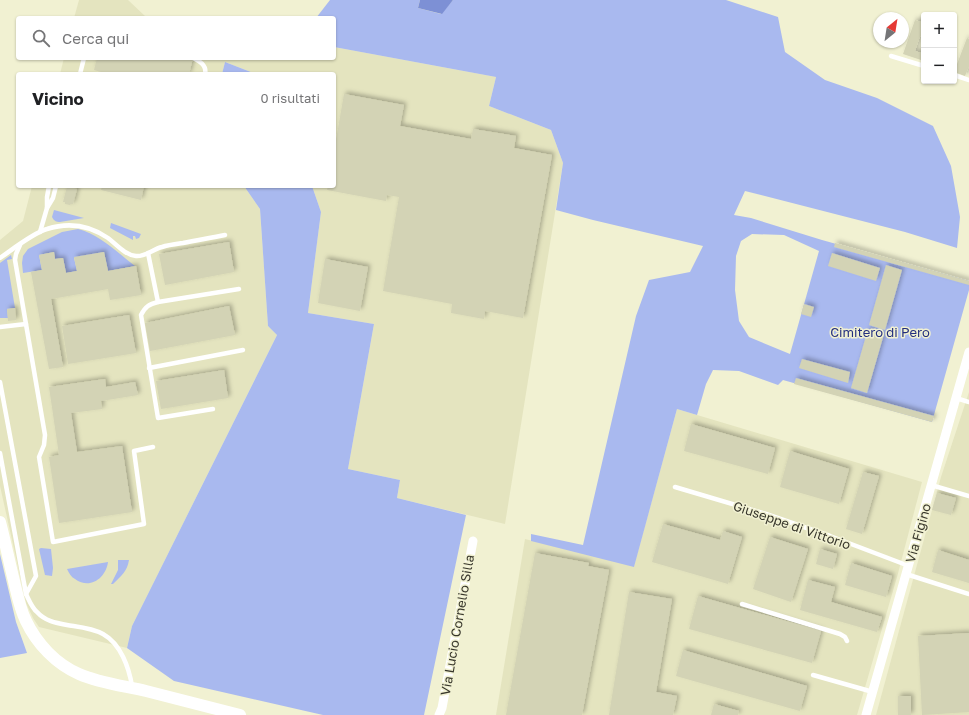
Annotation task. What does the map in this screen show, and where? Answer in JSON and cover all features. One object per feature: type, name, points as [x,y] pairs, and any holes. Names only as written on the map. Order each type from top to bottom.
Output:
[{"type":"street","name":"Via Figino","points":[[866,715],[956,398],[967,369],[969,352]]},
{"type":"street","points":[[0,522],[25,620],[33,634],[54,658],[78,674],[92,679],[240,715]]},
{"type":"street","name":"Via Lucio Cornelio Silla","points":[[441,713],[473,541]]},
{"type":"lane","points":[[891,56],[921,65]]},
{"type":"lane","points":[[80,72],[84,60]]},
{"type":"lane","points":[[199,60],[204,65],[206,72]]},
{"type":"lane","points":[[957,77],[969,80]]},
{"type":"lane","points":[[47,208],[49,188]]},
{"type":"lane","points":[[40,232],[47,208],[53,198],[56,188]]},
{"type":"lane","points":[[0,258],[46,229],[73,224],[84,227],[107,238],[127,253],[135,256],[142,256],[161,247],[225,235]]},
{"type":"lane","points":[[20,245],[15,260],[45,435],[44,445],[39,457],[53,542],[144,524],[134,451],[153,447]]},
{"type":"lane","points":[[148,253],[158,302]]},
{"type":"lane","points":[[213,409],[158,418],[141,315],[151,303],[238,289]]},
{"type":"lane","points":[[0,327],[26,324]]},
{"type":"lane","points":[[150,368],[243,350]]},
{"type":"lane","points":[[0,382],[36,576],[26,594]]},
{"type":"lane","points":[[956,398],[969,402]]},
{"type":"lane","points":[[0,453],[26,594],[36,612],[45,619],[55,623],[93,630],[103,634],[118,649],[130,674],[132,688]]},
{"type":"lane","points":[[931,485],[969,496]]},
{"type":"lane","name":"Giuseppe di Vittorio","points":[[675,488],[766,514],[830,536],[908,570],[969,594]]},
{"type":"lane","points":[[742,604],[840,634],[845,636],[847,641]]},
{"type":"lane","points":[[813,675],[873,692]]},
{"type":"shaded area","points":[[79,0],[128,0],[145,16],[75,16]]},
{"type":"shaded area","points":[[420,0],[453,0],[442,14],[418,8]]},
{"type":"shaded area","points":[[336,47],[496,77],[489,106],[551,130],[563,163],[505,524],[397,498],[400,480],[348,469],[374,324],[308,313],[321,212],[313,188],[336,188],[336,72],[251,72],[225,62],[222,72],[60,72],[64,60],[336,60]]},
{"type":"shaded area","points":[[31,188],[245,188],[260,209],[268,326],[277,335],[132,626],[127,648],[39,627],[26,603],[0,486],[0,240],[23,221]]},
{"type":"shaded area","points":[[969,392],[969,715],[876,715],[941,477]]},
{"type":"shaded area","points":[[677,409],[922,482],[897,577],[857,715],[496,715],[525,539],[634,566]]},
{"type":"green space","name":"Cimitero di Pero","points":[[330,0],[420,0],[418,8],[441,14],[453,0],[726,0],[778,17],[785,52],[825,80],[877,98],[933,126],[951,166],[960,217],[957,248],[905,232],[745,191],[734,215],[751,218],[822,240],[969,281],[969,290],[932,422],[783,380],[778,385],[739,371],[713,370],[706,384],[697,415],[677,409],[634,567],[531,541],[531,534],[583,545],[636,316],[649,280],[690,272],[703,246],[556,210],[563,163],[551,130],[489,106],[496,77],[336,47],[336,16],[318,16]],"holes":[[[752,234],[784,235],[819,251],[790,354],[749,337],[739,321],[735,290],[736,256],[741,241]]]},
{"type":"green space","points":[[225,62],[251,72],[222,72]]},
{"type":"green space","points":[[245,188],[313,188],[321,212],[308,313],[374,324],[348,469],[400,480],[397,498],[466,515],[424,715],[323,715],[174,681],[127,648],[132,626],[277,335],[268,326],[260,209]]},
{"type":"green space","points":[[54,210],[84,218],[57,222],[52,217]]},
{"type":"green space","points":[[111,223],[141,234],[139,238],[136,239],[135,236],[133,236],[133,240],[110,228]]},
{"type":"green space","points":[[78,229],[86,231],[101,239],[135,266],[108,271],[104,252],[74,258],[77,271],[66,273],[63,258],[55,259],[54,252],[39,255],[42,270],[23,273],[23,256],[28,249],[62,232]]},
{"type":"green space","points":[[11,255],[12,259],[7,260],[15,308],[7,309],[8,318],[0,318],[0,263]]},
{"type":"green space","points":[[39,549],[51,549],[53,568],[52,576],[45,575]]},
{"type":"green space","points":[[0,554],[16,622],[27,653],[0,658]]},
{"type":"green space","points":[[118,560],[129,560],[127,568],[123,574],[113,584],[111,584],[118,570]]},
{"type":"green space","points":[[108,562],[107,568],[101,577],[92,583],[81,582],[75,579],[71,576],[67,569]]},
{"type":"building","points":[[915,20],[921,22],[921,36],[915,51],[921,53],[921,60],[903,54],[905,48],[909,48],[909,37]]},
{"type":"building","points":[[967,38],[969,39],[969,66],[965,76],[957,73],[957,64]]},
{"type":"building","points":[[96,60],[192,60],[190,72],[101,72],[94,70]]},
{"type":"building","points":[[344,94],[404,105],[400,126],[471,139],[473,129],[516,136],[514,148],[552,155],[523,318],[485,311],[484,319],[451,313],[452,304],[383,291],[399,197],[387,195],[386,201],[327,190],[328,188],[336,188],[336,140]]},
{"type":"building","points":[[67,188],[77,189],[73,204],[65,204],[65,202],[63,202]]},
{"type":"building","points":[[102,188],[144,188],[141,200],[101,190]]},
{"type":"building","points":[[229,242],[234,272],[165,285],[159,254]]},
{"type":"building","points":[[835,243],[969,281],[969,285],[834,247]]},
{"type":"building","points":[[54,252],[55,259],[63,258],[66,273],[77,271],[74,257],[104,252],[108,271],[136,266],[141,295],[110,300],[108,289],[51,299],[63,367],[49,369],[31,272],[42,270],[39,255]]},
{"type":"building","points":[[832,253],[880,268],[876,281],[828,266]]},
{"type":"building","points":[[325,259],[368,267],[360,311],[318,303]]},
{"type":"building","points":[[886,265],[902,270],[885,330],[869,325]]},
{"type":"building","points":[[804,304],[814,307],[811,317],[801,314]]},
{"type":"building","points":[[229,306],[235,335],[150,351],[145,323]]},
{"type":"building","points":[[15,308],[16,320],[8,321],[7,309]]},
{"type":"building","points":[[129,315],[136,353],[68,364],[62,326]]},
{"type":"building","points":[[868,329],[884,334],[867,393],[851,388]]},
{"type":"building","points":[[802,359],[850,372],[848,383],[799,368]]},
{"type":"building","points":[[224,370],[228,398],[161,409],[156,381]]},
{"type":"building","points":[[796,378],[934,416],[932,422],[794,384]]},
{"type":"building","points":[[105,379],[106,387],[135,382],[138,395],[101,401],[102,409],[71,413],[77,452],[122,446],[132,512],[59,523],[49,457],[59,455],[49,387]]},
{"type":"building","points":[[691,424],[775,448],[768,474],[684,451]]},
{"type":"building","points":[[790,451],[849,469],[839,504],[780,487]]},
{"type":"building","points":[[863,472],[879,476],[862,534],[846,529]]},
{"type":"building","points":[[937,493],[956,498],[951,515],[932,510]]},
{"type":"building","points":[[663,524],[720,540],[723,531],[742,537],[728,584],[652,562]]},
{"type":"building","points":[[770,537],[808,549],[791,602],[753,589]]},
{"type":"building","points":[[820,549],[837,554],[833,569],[816,564]]},
{"type":"building","points":[[938,550],[969,560],[969,583],[932,572]]},
{"type":"building","points":[[535,553],[589,563],[588,566],[609,570],[582,715],[506,715]]},
{"type":"building","points":[[851,563],[892,576],[886,597],[845,585]]},
{"type":"building","points":[[808,580],[835,587],[831,602],[882,617],[877,632],[800,610]]},
{"type":"building","points":[[629,592],[672,599],[656,692],[677,696],[673,715],[609,715]]},
{"type":"building","points":[[698,596],[821,631],[812,663],[689,629]]},
{"type":"building","points":[[969,633],[969,712],[922,715],[918,636]]},
{"type":"building","points":[[683,650],[807,686],[800,711],[676,676]]},
{"type":"building","points":[[898,696],[911,696],[911,715],[898,715]]},
{"type":"building","points":[[714,704],[739,711],[738,715],[711,715]]}]
